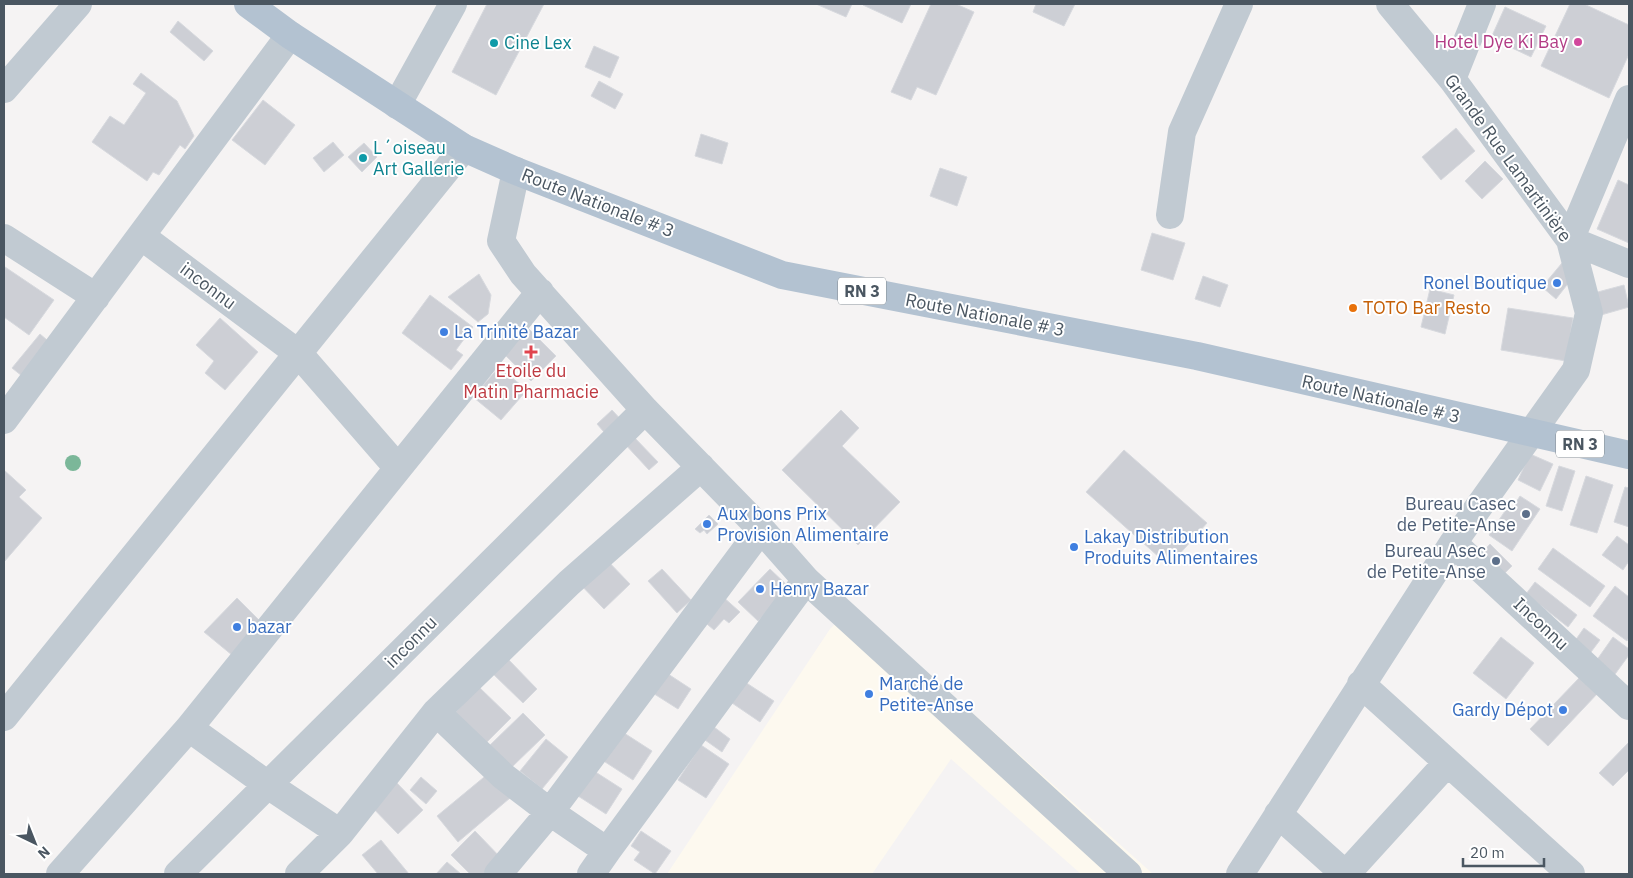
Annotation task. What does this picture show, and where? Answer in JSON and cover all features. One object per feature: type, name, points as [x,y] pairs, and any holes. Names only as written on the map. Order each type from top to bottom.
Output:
[{"type":"main road","name":"Route Nationale # 3","points":[[248,4],[290,35],[464,148],[516,171],[782,275],[1197,356],[1629,455]]},
{"type":"street","points":[[4,89],[78,4]]},
{"type":"street","points":[[397,105],[453,4]]},
{"type":"street","points":[[1170,215],[1182,132],[1239,4]]},
{"type":"street","name":"Grande Rue Lamartinière","points":[[1390,4],[1452,78],[1570,240],[1589,313],[1576,370],[1530,433]]},
{"type":"street","points":[[1452,78],[1482,4]]},
{"type":"street","points":[[4,420],[290,35]]},
{"type":"street","points":[[1629,100],[1570,240],[1629,264]]},
{"type":"street","points":[[4,717],[464,148]]},
{"type":"street","points":[[516,171],[501,242],[523,274],[645,410],[761,529],[806,580],[1128,874]]},
{"type":"street","name":"inconnu","points":[[141,236],[298,354],[398,468]]},
{"type":"street","points":[[4,238],[96,297]]},
{"type":"street","points":[[60,874],[189,728],[540,292]]},
{"type":"street","name":"inconnu","points":[[178,874],[645,410]]},
{"type":"street","points":[[1240,874],[1453,543],[1530,433]]},
{"type":"street","points":[[299,874],[340,833],[436,712],[569,583],[701,467]]},
{"type":"street","points":[[498,874],[550,812],[761,529]]},
{"type":"street","name":"Inconnu","points":[[1453,543],[1629,706]]},
{"type":"street","points":[[592,874],[607,850],[806,580]]},
{"type":"street","points":[[1361,684],[1447,762],[1560,871]]},
{"type":"street","points":[[436,712],[503,776],[550,812],[607,850]]},
{"type":"street","points":[[189,728],[268,785],[340,833]]},
{"type":"street","points":[[1278,814],[1346,874],[1447,762]]},
{"type":"shaded area","name":"Marché de Petite-Anse","points":[[853,606],[1153,874],[1081,874],[951,759],[872,874],[667,874],[830,629]]},
{"type":"building","points":[[487,4],[544,4],[496,95],[452,72]]},
{"type":"building","points":[[816,4],[852,4],[846,17]]},
{"type":"building","points":[[864,4],[911,4],[902,23]]},
{"type":"building","points":[[931,4],[956,4],[974,12],[936,95],[917,87],[911,100],[891,92]]},
{"type":"building","points":[[1036,4],[1075,4],[1064,26],[1033,12]]},
{"type":"building","points":[[1570,4],[1584,4],[1629,25],[1629,54],[1609,98],[1541,66]]},
{"type":"building","points":[[1505,7],[1546,26],[1531,57],[1491,38]]},
{"type":"building","points":[[178,21],[213,51],[204,61],[170,32]]},
{"type":"building","points":[[594,46],[619,57],[610,78],[585,67]]},
{"type":"building","points":[[141,73],[177,101],[194,136],[185,149],[180,145],[159,175],[153,172],[147,181],[92,142],[110,116],[124,125],[146,93],[133,84]]},
{"type":"building","points":[[599,81],[623,94],[615,109],[591,96]]},
{"type":"building","points":[[263,100],[295,125],[265,165],[232,140]]},
{"type":"building","points":[[1456,128],[1475,151],[1441,180],[1422,157]]},
{"type":"building","points":[[701,134],[728,143],[722,164],[695,156]]},
{"type":"building","points":[[333,142],[344,155],[324,172],[313,158]]},
{"type":"building","points":[[364,143],[377,157],[362,172],[348,157]]},
{"type":"building","points":[[1485,161],[1503,179],[1482,199],[1465,181]]},
{"type":"building","points":[[940,168],[967,177],[957,206],[930,196]]},
{"type":"building","points":[[1618,180],[1629,185],[1629,243],[1597,229]]},
{"type":"building","points":[[1152,233],[1185,243],[1173,280],[1141,270]]},
{"type":"building","points":[[1562,263],[1570,281],[1556,299],[1542,287]]},
{"type":"building","points":[[5,267],[54,300],[29,335],[4,317]]},
{"type":"building","points":[[479,274],[491,295],[488,314],[478,322],[448,297]]},
{"type":"building","points":[[1203,276],[1228,285],[1220,307],[1195,299]]},
{"type":"building","points":[[1624,285],[1629,307],[1601,315],[1594,293]]},
{"type":"building","points":[[1430,289],[1454,295],[1445,334],[1421,327]]},
{"type":"building","points":[[430,295],[473,327],[456,350],[463,355],[451,370],[402,333]]},
{"type":"building","points":[[1508,308],[1573,318],[1566,361],[1501,350]]},
{"type":"building","points":[[220,318],[258,352],[225,390],[205,373],[214,361],[196,345]]},
{"type":"building","points":[[527,327],[556,356],[531,381],[502,352]]},
{"type":"building","points":[[40,334],[54,346],[27,380],[12,368]]},
{"type":"building","points":[[499,367],[527,390],[501,420],[473,397]]},
{"type":"building","points":[[612,410],[625,424],[610,439],[597,424]]},
{"type":"building","points":[[841,410],[859,428],[842,446],[900,502],[858,545],[782,470]]},
{"type":"building","points":[[632,435],[658,462],[649,470],[624,443]]},
{"type":"building","points":[[1124,450],[1207,523],[1169,566],[1086,492]]},
{"type":"building","points":[[1530,454],[1553,464],[1540,491],[1518,480]]},
{"type":"building","points":[[1559,466],[1575,471],[1562,511],[1546,506]]},
{"type":"building","points":[[4,470],[26,490],[19,497],[42,518],[4,562]]},
{"type":"building","points":[[1586,476],[1613,485],[1597,533],[1570,525]]},
{"type":"building","points":[[1625,487],[1629,488],[1629,527],[1614,522]]},
{"type":"building","points":[[1520,496],[1540,509],[1512,551],[1489,535],[1507,508],[1511,510]]},
{"type":"building","points":[[709,515],[718,524],[707,534],[704,530],[700,533],[695,529]]},
{"type":"building","points":[[1617,536],[1629,545],[1629,561],[1623,570],[1602,555]]},
{"type":"building","points":[[1490,544],[1512,566],[1502,576],[1480,555]]},
{"type":"building","points":[[1553,548],[1605,586],[1590,607],[1538,569]]},
{"type":"building","points":[[603,556],[630,584],[604,609],[577,581]]},
{"type":"building","points":[[662,569],[691,600],[677,613],[648,581]]},
{"type":"building","points":[[770,569],[790,588],[758,621],[738,602]]},
{"type":"building","points":[[1535,582],[1577,615],[1568,627],[1526,594]]},
{"type":"building","points":[[1615,586],[1629,597],[1629,637],[1627,641],[1593,616]]},
{"type":"building","points":[[722,596],[740,612],[729,623],[724,619],[714,630],[701,619]]},
{"type":"building","points":[[237,598],[266,627],[238,660],[204,632]]},
{"type":"building","points":[[1584,628],[1600,640],[1588,656],[1572,645]]},
{"type":"building","points":[[1501,637],[1534,663],[1506,699],[1473,673]]},
{"type":"building","points":[[1613,637],[1629,649],[1629,655],[1613,677],[1594,664]]},
{"type":"building","points":[[506,657],[537,689],[523,703],[491,672]]},
{"type":"building","points":[[662,670],[691,689],[678,709],[648,690]]},
{"type":"building","points":[[1580,677],[1598,693],[1548,746],[1530,729]]},
{"type":"building","points":[[745,682],[774,701],[760,722],[732,703]]},
{"type":"building","points":[[479,687],[511,718],[485,744],[454,714]]},
{"type":"building","points":[[523,713],[545,735],[511,768],[489,746]]},
{"type":"building","points":[[714,727],[730,739],[722,752],[705,740]]},
{"type":"building","points":[[621,731],[652,751],[633,780],[602,760]]},
{"type":"building","points":[[546,739],[568,757],[542,789],[520,771]]},
{"type":"building","points":[[1629,742],[1629,770],[1613,786],[1599,773]]},
{"type":"building","points":[[701,745],[729,764],[706,798],[678,780]]},
{"type":"building","points":[[594,771],[622,789],[606,814],[578,796]]},
{"type":"building","points":[[489,773],[510,798],[458,842],[437,816]]},
{"type":"building","points":[[421,777],[437,791],[426,804],[410,790]]},
{"type":"building","points":[[394,780],[423,810],[398,834],[369,804]]},
{"type":"building","points":[[475,831],[503,860],[488,874],[470,874],[451,855]]},
{"type":"building","points":[[641,831],[671,851],[655,874],[634,860],[640,852],[631,846]]},
{"type":"building","points":[[381,840],[409,874],[378,874],[362,855]]},
{"type":"building","points":[[447,862],[461,874],[436,874]]},
{"type":"place","name":"Hotel Dye Ki Bay","points":[[1578,42]]},
{"type":"place","name":"Cine Lex","points":[[494,43]]},
{"type":"place","name":"L´oiseau Art Gallerie","points":[[363,158]]},
{"type":"place","name":"Ronel Boutique","points":[[1557,283]]},
{"type":"place","name":"TOTO Bar Resto","points":[[1353,308]]},
{"type":"place","name":"La Trinité Bazar","points":[[444,332]]},
{"type":"place","name":"Etoile du Matin Pharmacie","points":[[531,352]]},
{"type":"place","name":"Bureau Casec de Petite-Anse","points":[[1526,514]]},
{"type":"place","name":"Aux bons Prix Provision Alimentaire","points":[[707,524]]},
{"type":"place","name":"Lakay Distribution Produits Alimentaires","points":[[1074,547]]},
{"type":"place","name":"Bureau Asec de Petite-Anse","points":[[1496,561]]},
{"type":"place","name":"Henry Bazar","points":[[760,589]]},
{"type":"place","name":"bazar","points":[[237,627]]},
{"type":"place","name":"Marché de Petite-Anse","points":[[869,694]]},
{"type":"place","name":"Gardy Dépot","points":[[1563,710]]}]
